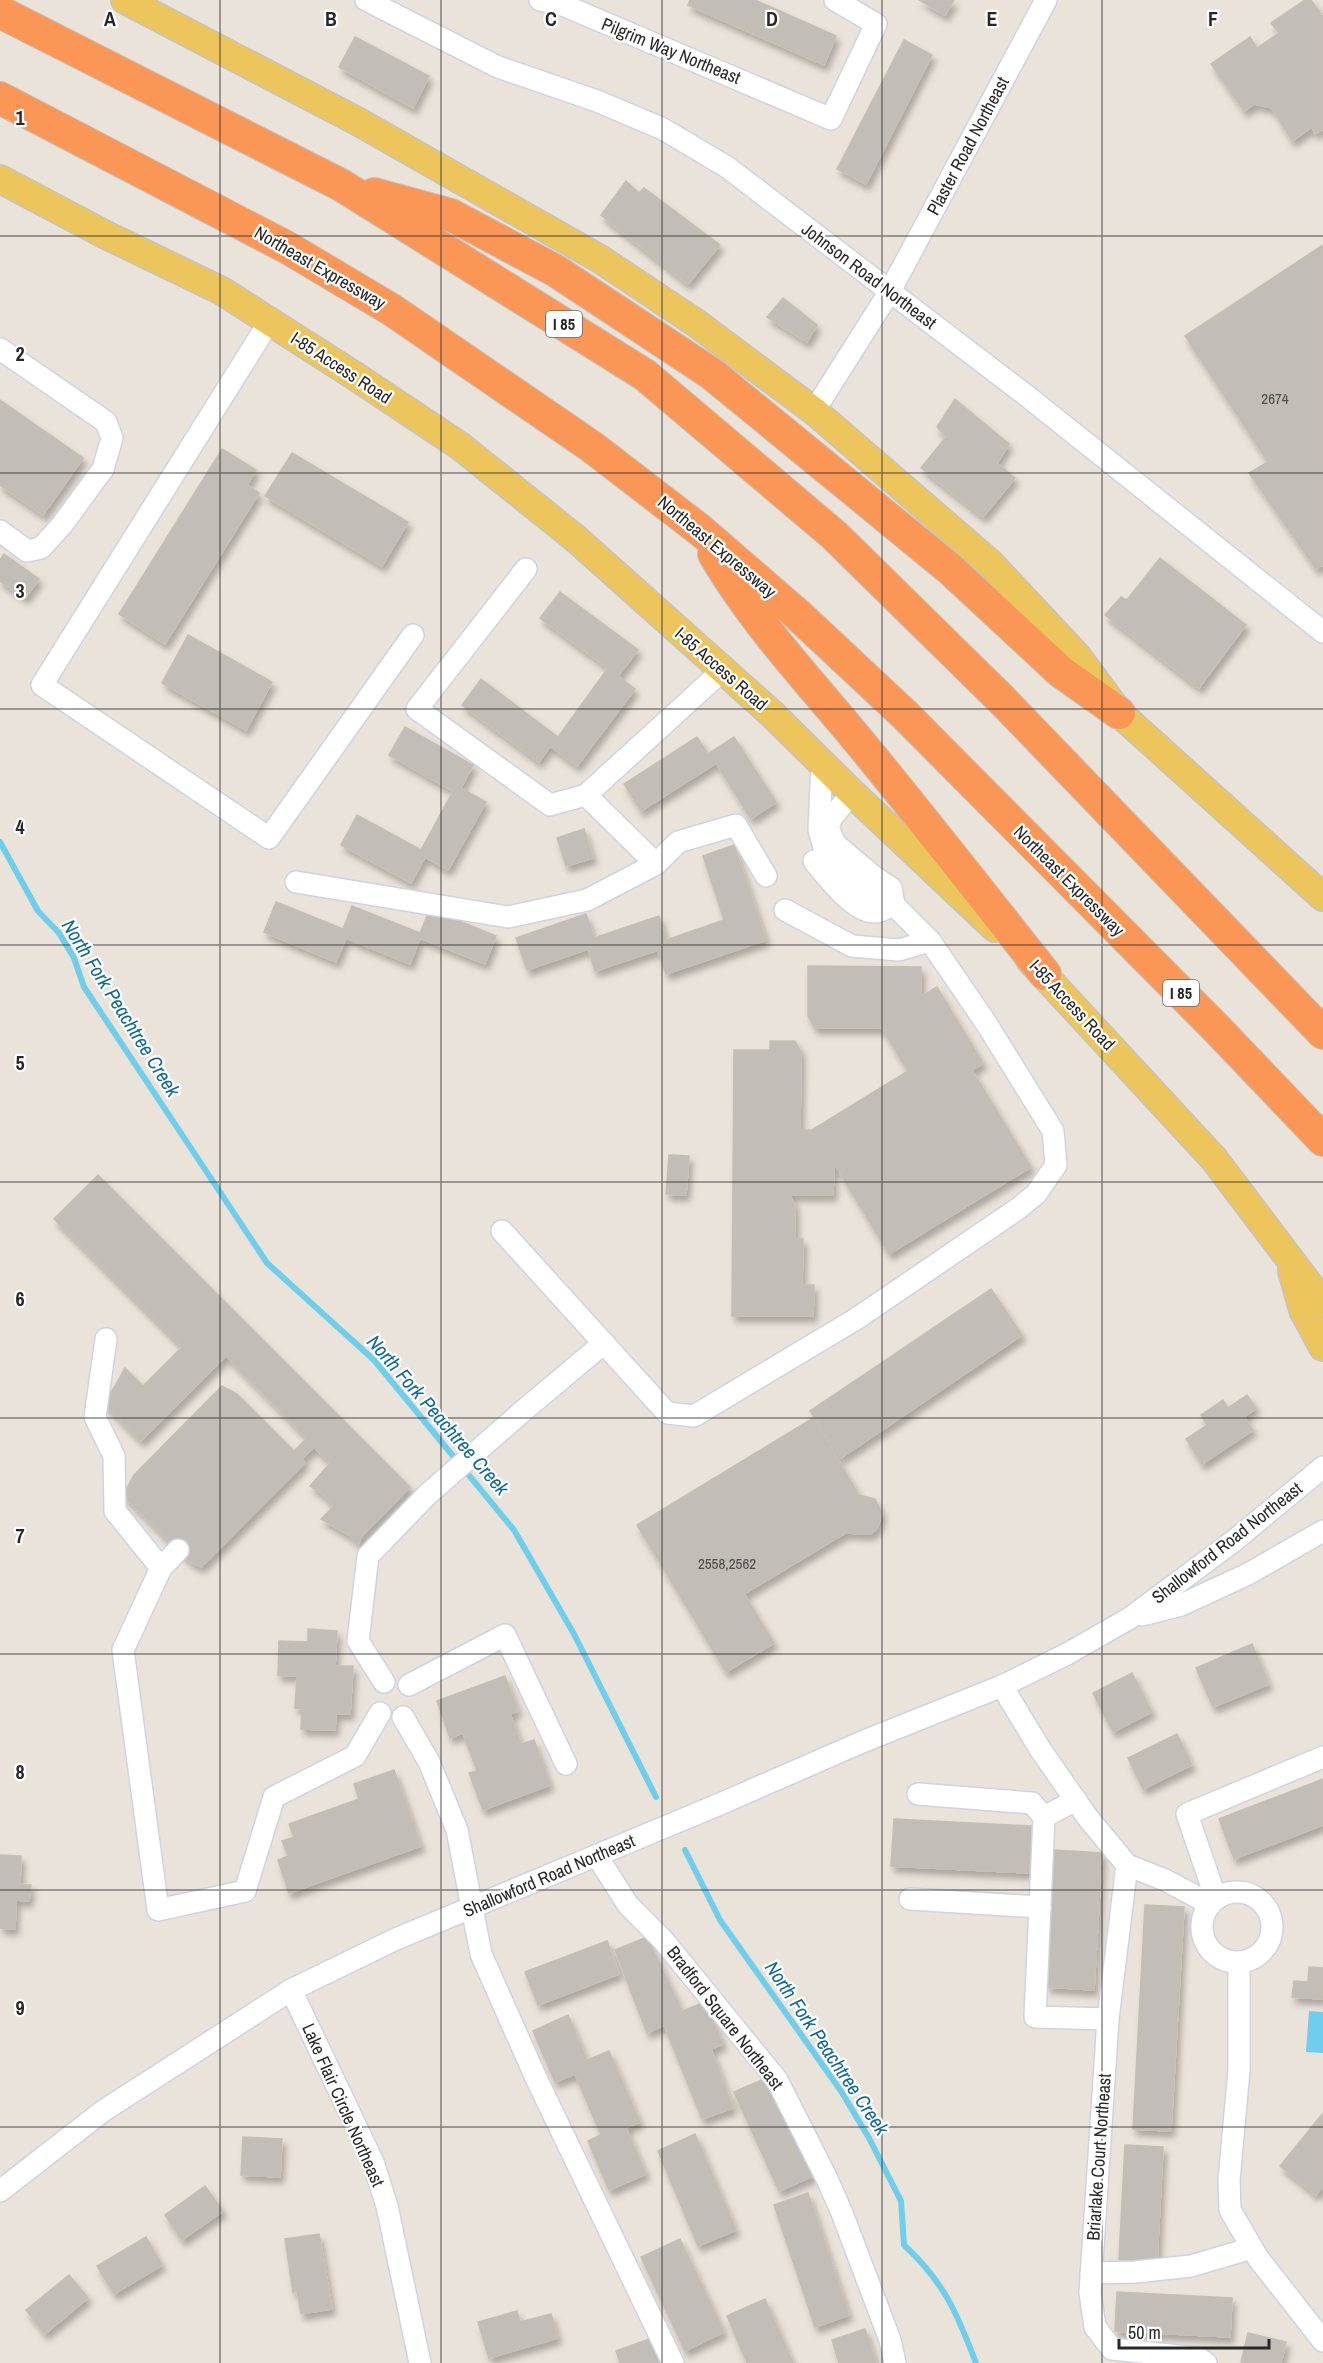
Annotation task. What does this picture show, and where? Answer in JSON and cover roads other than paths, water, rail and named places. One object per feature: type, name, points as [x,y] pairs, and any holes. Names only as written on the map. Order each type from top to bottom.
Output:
[{"type":"highway","name":"I 85","points":[[0,12],[341,185],[645,375],[834,535],[1002,700],[1323,1033]]},
{"type":"highway","name":"Northeast Expressway","points":[[0,98],[288,248],[392,310],[592,447],[700,530],[797,614],[905,715],[1216,1028],[1323,1140]]},
{"type":"highway","points":[[341,185],[451,215],[556,271],[712,374],[950,569],[1060,672],[1119,713]]},
{"type":"highway","points":[[700,530],[730,581],[781,651],[870,754],[1045,974]]},
{"type":"main road","points":[[125,0],[357,121],[600,259],[696,323],[814,411],[990,563],[1077,656],[1119,713],[1323,897]]},
{"type":"main road","name":"I-85 Access Road","points":[[0,179],[104,234],[222,291],[460,446],[575,538],[771,713],[852,793],[1045,974],[1214,1160],[1323,1303]]},
{"type":"main road","points":[[1290,1261],[1303,1310],[1323,1347]]},
{"type":"street","name":"Johnson Road Northeast","points":[[366,0],[498,67],[597,100],[663,129],[727,167],[1072,431],[1323,632]]},
{"type":"street","name":"Pilgrim Way Northeast","points":[[540,0],[594,9],[831,120],[876,24],[835,0]]},
{"type":"street","name":"Plaster Road Northeast","points":[[814,411],[891,291],[1046,0]]},
{"type":"street","points":[[269,322],[42,685],[269,838],[413,635]]},
{"type":"street","points":[[0,349],[106,422],[112,438],[104,469],[62,525],[41,548],[27,551],[0,531]]},
{"type":"street","points":[[526,569],[417,709],[550,805],[586,795],[722,671]]},
{"type":"street","points":[[502,1231],[667,1413],[694,1416],[856,1319],[1019,1208],[1036,1194],[1056,1165],[1053,1131],[986,1023],[930,941],[894,904],[873,896],[828,861],[819,830],[822,763]]},
{"type":"street","points":[[852,793],[832,817],[828,827],[856,883]]},
{"type":"street","points":[[586,795],[656,864]]},
{"type":"street","points":[[296,882],[508,917],[587,900],[656,864],[678,842],[736,825],[766,876]]},
{"type":"street","points":[[785,910],[852,946],[899,950],[930,941]]},
{"type":"street","points":[[106,1339],[95,1417],[114,1456],[115,1510],[161,1568]]},
{"type":"street","points":[[384,1682],[358,1641],[368,1556],[428,1494],[604,1343]]},
{"type":"street","name":"Shallowford Road Northeast","points":[[0,2191],[103,2111],[291,1990],[396,1939],[597,1856],[862,1742],[1002,1686],[1067,1654],[1130,1618],[1235,1540],[1323,1467]]},
{"type":"street","name":"Shallowford Road Northeast","points":[[1130,1618],[1192,1600],[1248,1574],[1323,1531]]},
{"type":"street","points":[[178,1550],[161,1568],[123,1650],[158,1910],[245,1891],[274,1797],[355,1756],[380,1713]]},
{"type":"street","points":[[409,1685],[505,1635],[566,1764]]},
{"type":"street","points":[[397,1679],[409,1685],[414,1696],[412,1709],[403,1717],[391,1718],[380,1713],[375,1700],[379,1687],[384,1682],[397,1679]]},
{"type":"street","points":[[1002,1686],[1040,1749],[1088,1818],[1127,1865],[1213,1902]]},
{"type":"street","points":[[403,1717],[429,1762],[456,1830],[481,1954],[536,2078],[673,2363]]},
{"type":"street","points":[[1213,1902],[1187,1814],[1323,1757]]},
{"type":"street","points":[[918,1794],[1032,1803],[1044,1817],[1035,2016],[1108,2019]]},
{"type":"street","points":[[1044,1817],[1076,1800]]},
{"type":"street","name":"Bradford Square Northeast","points":[[597,1856],[628,1905],[663,1940],[777,2080],[834,2196],[890,2340],[895,2363]]},
{"type":"street","name":"Briarlake Court Northeast","points":[[1127,1865],[1108,2019],[1090,2293],[1095,2328],[1112,2349],[1198,2358],[1206,2363]]},
{"type":"street","points":[[1240,1892],[1260,1901],[1268,1910],[1272,1932],[1261,1953],[1239,1962],[1217,1956],[1208,1947],[1203,1936],[1202,1925],[1213,1902],[1229,1893],[1240,1892]]},
{"type":"street","points":[[910,1899],[1040,1907]]},
{"type":"street","points":[[1239,1962],[1239,2070],[1229,2180],[1230,2210],[1252,2248],[1323,2341]]},
{"type":"street","name":"Lake Flair Circle Northeast","points":[[291,1990],[373,2162],[387,2206],[420,2363]]},
{"type":"street","points":[[1091,2273],[1135,2272],[1191,2266],[1252,2248]]},
{"type":"water","points":[[1309,2011],[1323,2012],[1323,2053],[1306,2052]]},
{"type":"waterway","name":"North Fork Peachtree Creek","points":[[0,842],[38,911],[59,933],[74,958],[84,987],[267,1263],[374,1360],[514,1530],[574,1634],[656,1797]]},
{"type":"waterway","name":"North Fork Peachtree Creek","points":[[685,1850],[720,1920],[841,2091],[869,2138],[901,2201],[904,2245],[929,2272],[948,2299],[976,2363]]}]
